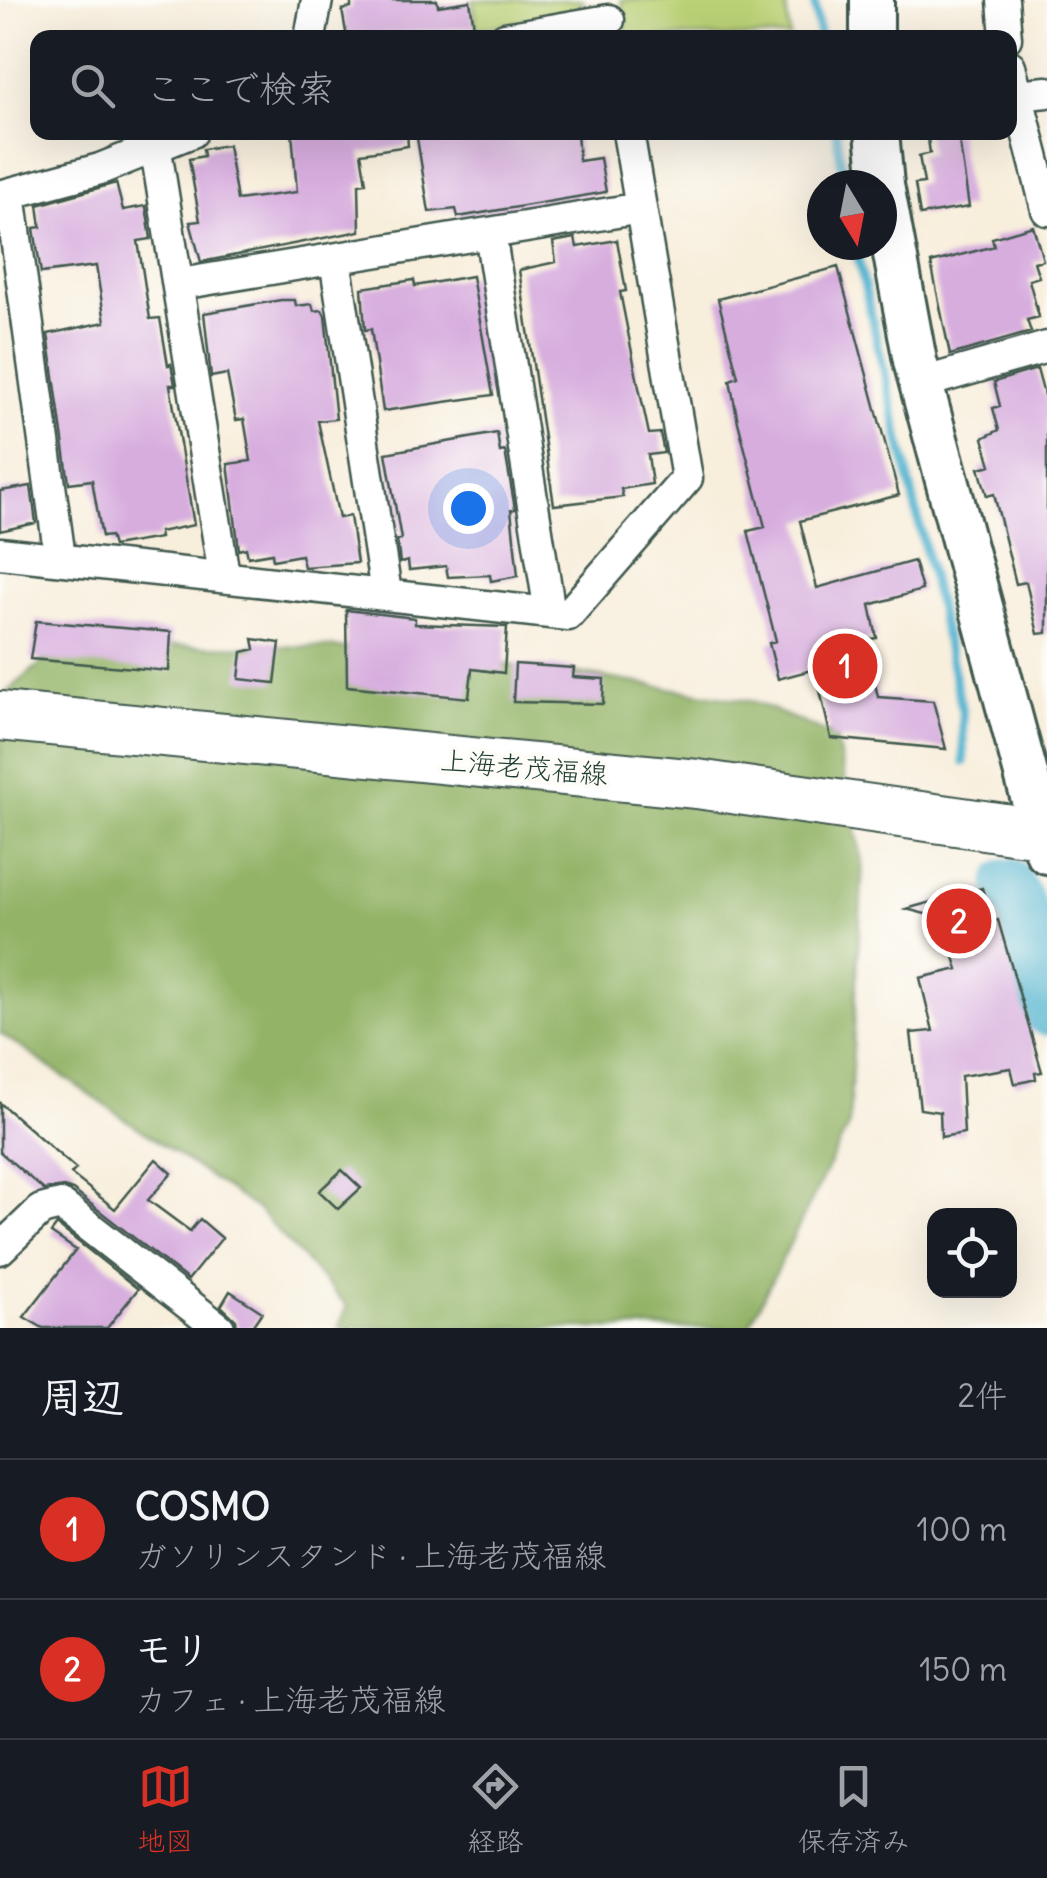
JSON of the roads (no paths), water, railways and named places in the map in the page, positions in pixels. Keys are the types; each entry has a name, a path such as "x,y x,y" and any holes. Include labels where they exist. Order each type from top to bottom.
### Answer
{"main road":[{"name":"上海老茂福線","path":"0,716 697,784 1044,839"}],"street":[{"path":"312,30 318,0"},
{"path":"872,0 872,30"},
{"path":"1004,0 1006,30"},
{"path":"548,30 609,19"},
{"path":"1017,81 1047,92"},
{"path":"1017,95 1047,210"},
{"path":"60,558 5,195 156,150 176,140"},
{"path":"0,552 568,615 687,478 629,140"},
{"path":"878,140 881,170"},
{"path":"156,150 224,575"},
{"path":"180,284 641,208"},
{"path":"490,233 550,612"},
{"path":"335,259 386,593"},
{"path":"897,259 922,383 1044,839"},
{"path":"922,383 1047,347"},
{"path":"0,1249 41,1210 62,1206 219,1328"}],"waterway":[{"path":"814,0 819,30"},
{"path":"837,140 842,170"},
{"path":"858,260 962,709 964,762"},
{"path":"1009,883 1022,909 1047,1011"}],"place":[{"name":"COSMO","path":"845,666"},
{"name":"モリ","path":"959,921"}]}
